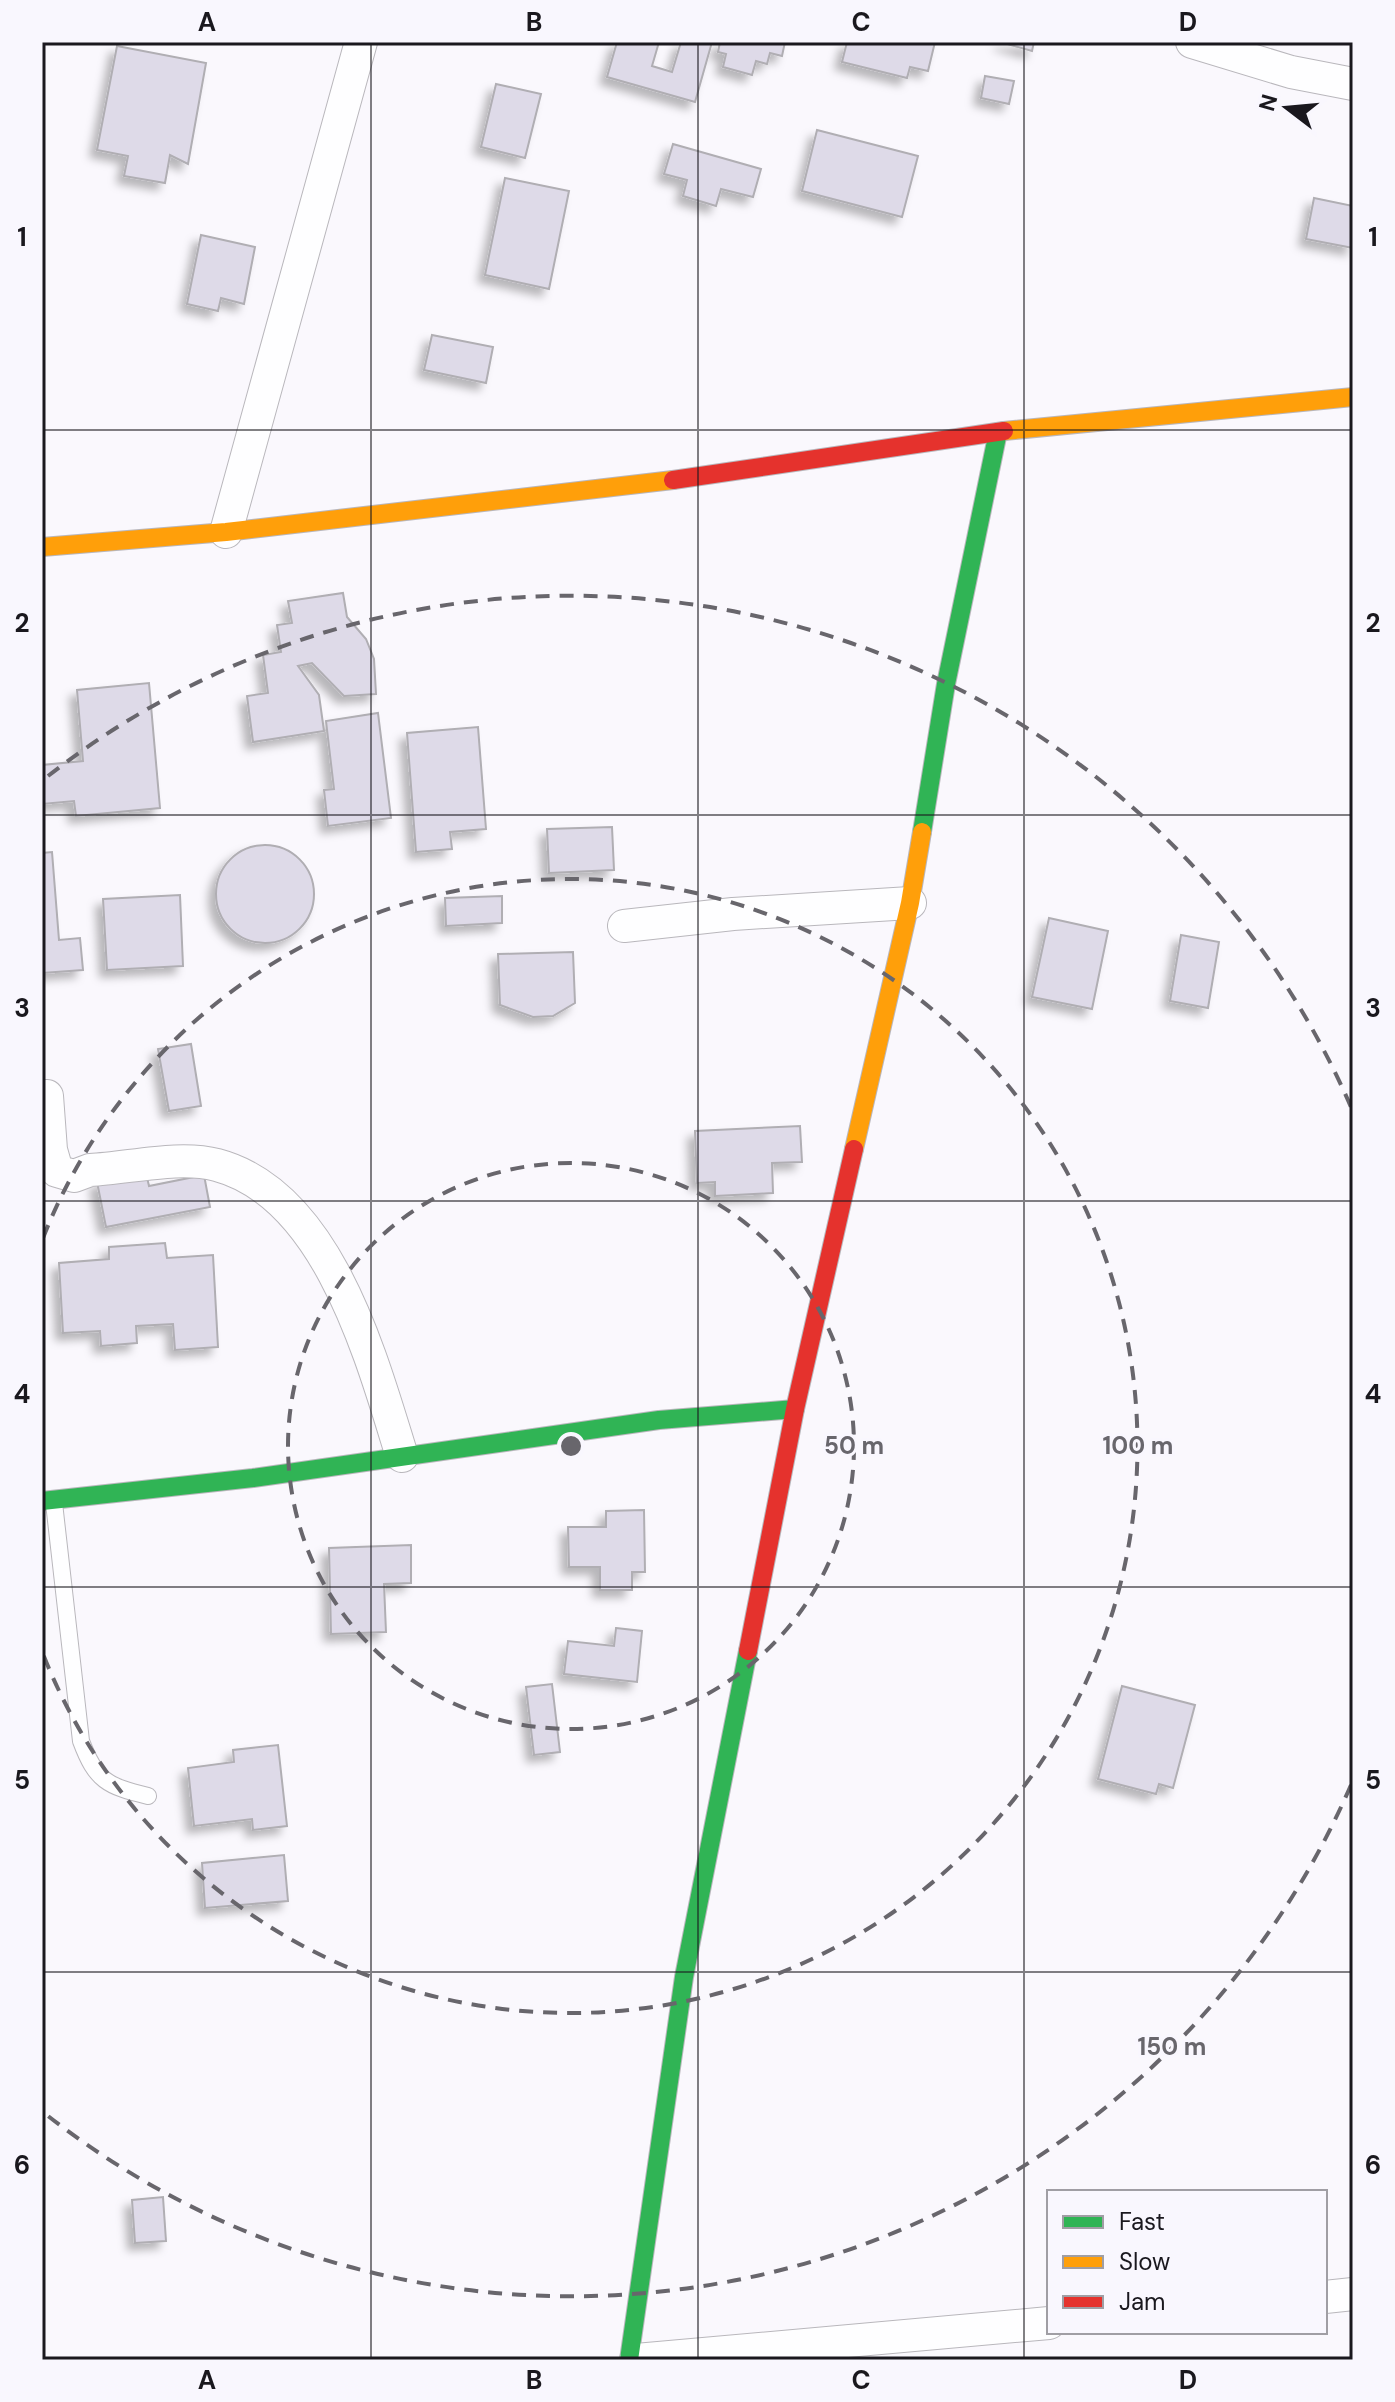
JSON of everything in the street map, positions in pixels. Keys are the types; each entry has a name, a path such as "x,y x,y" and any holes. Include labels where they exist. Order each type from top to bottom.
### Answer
{"street":[{"path":"226,532 361,42"},
{"path":"1192,42 1291,72 1353,84"},
{"path":"42,547 226,532 685,479 998,432 1353,397"},
{"path":"629,2360 684,1977 795,1409 910,903 946,684 998,432"},
{"path":"624,926 733,914 910,903"},
{"path":"47,1096 57,1171 74,1176 90,1170 194,1162 216,1165 243,1174 288,1207 333,1273 366,1340 402,1456"},
{"path":"48,1500 253,1478 659,1420 795,1409"},
{"path":"1327,2297 1353,2294"},
{"path":"636,2360 1047,2323"}],"lane":[{"path":"48,1500 81,1741 90,1764 102,1781 148,1796"}],"building":[{"path":"617,42 659,42 652,66 672,72 681,42 712,42 695,102 607,77"},
{"path":"720,42 785,42 782,56 770,53 767,64 756,61 752,75 723,67 726,54 718,52"},
{"path":"847,42 935,42 928,71 910,67 907,78 842,62"},
{"path":"1000,42 1034,42 1032,51"},
{"path":"117,46 206,63 188,164 170,155 165,183 124,176 128,156 97,150"},
{"path":"985,76 1014,81 1009,104 981,98"},
{"path":"496,84 541,94 525,158 481,147"},
{"path":"817,130 918,156 902,217 802,191"},
{"path":"673,144 761,169 753,197 721,189 716,206 683,196 687,180 664,174"},
{"path":"505,178 569,191 549,289 485,275"},
{"path":"1314,198 1353,206 1353,248 1306,239"},
{"path":"201,235 255,247 244,304 221,298 218,311 187,304"},
{"path":"432,335 493,347 486,383 424,370"},
{"path":"343,593 347,617 366,639 374,659 376,694 344,696 312,663 298,666 319,695 324,731 253,742 247,696 268,693 263,655 281,652 277,625 292,623 288,601"},
{"path":"149,683 160,808 76,816 74,801 42,804 42,765 83,761 77,690"},
{"path":"378,713 391,818 328,826 324,790 334,789 326,721"},
{"path":"478,727 486,829 450,832 452,849 416,852 407,733"},
{"path":"612,827 614,870 549,873 547,829"},
{"path":"265,845 284,849 299,860 310,875 314,894 310,913 299,928 284,939 265,943 246,939 231,928 220,913 216,894 220,875 231,860 246,849"},
{"path":"52,852 59,940 80,938 83,970 42,973 42,853"},
{"path":"180,895 183,966 107,970 103,899"},
{"path":"502,896 502,923 446,926 445,898"},
{"path":"1049,918 1108,931 1092,1009 1032,997"},
{"path":"1181,935 1219,942 1208,1008 1170,1001"},
{"path":"573,952 575,1003 553,1016 533,1017 500,1005 498,954"},
{"path":"191,1044 201,1106 169,1111 158,1049"},
{"path":"800,1126 802,1162 772,1163 773,1193 715,1196 715,1182 697,1183 695,1131"},
{"path":"146,1173 149,1186 204,1175 210,1207 106,1227 97,1182"},
{"path":"165,1243 167,1258 213,1255 218,1347 175,1350 173,1324 136,1326 137,1343 101,1346 100,1331 63,1333 59,1263 109,1259 109,1247"},
{"path":"644,1510 645,1572 632,1572 632,1590 600,1590 600,1567 569,1567 568,1527 606,1527 606,1511"},
{"path":"411,1545 411,1583 384,1584 386,1632 331,1634 329,1548"},
{"path":"616,1628 642,1631 637,1682 564,1674 568,1641 614,1646"},
{"path":"552,1684 560,1752 534,1755 526,1687"},
{"path":"1122,1686 1195,1705 1173,1788 1159,1784 1156,1794 1098,1779"},
{"path":"278,1745 287,1826 253,1830 252,1819 194,1826 188,1768 234,1762 233,1750"},
{"path":"284,1855 288,1901 205,1908 202,1863"},
{"path":"163,2197 166,2241 135,2243 132,2200"}],"traffic: fast":[{"path":"922,832 946,684 998,432"},
{"path":"42,1501 253,1478 659,1420 795,1409"},
{"path":"629,2360 684,1977 748,1651"}],"traffic: slow":[{"path":"1004,431 1353,397"},
{"path":"42,547 226,532 673,480"},
{"path":"854,1149 910,903 922,832"}],"traffic: jam":[{"path":"673,480 1004,431"},
{"path":"748,1651 795,1409 854,1149"}]}
